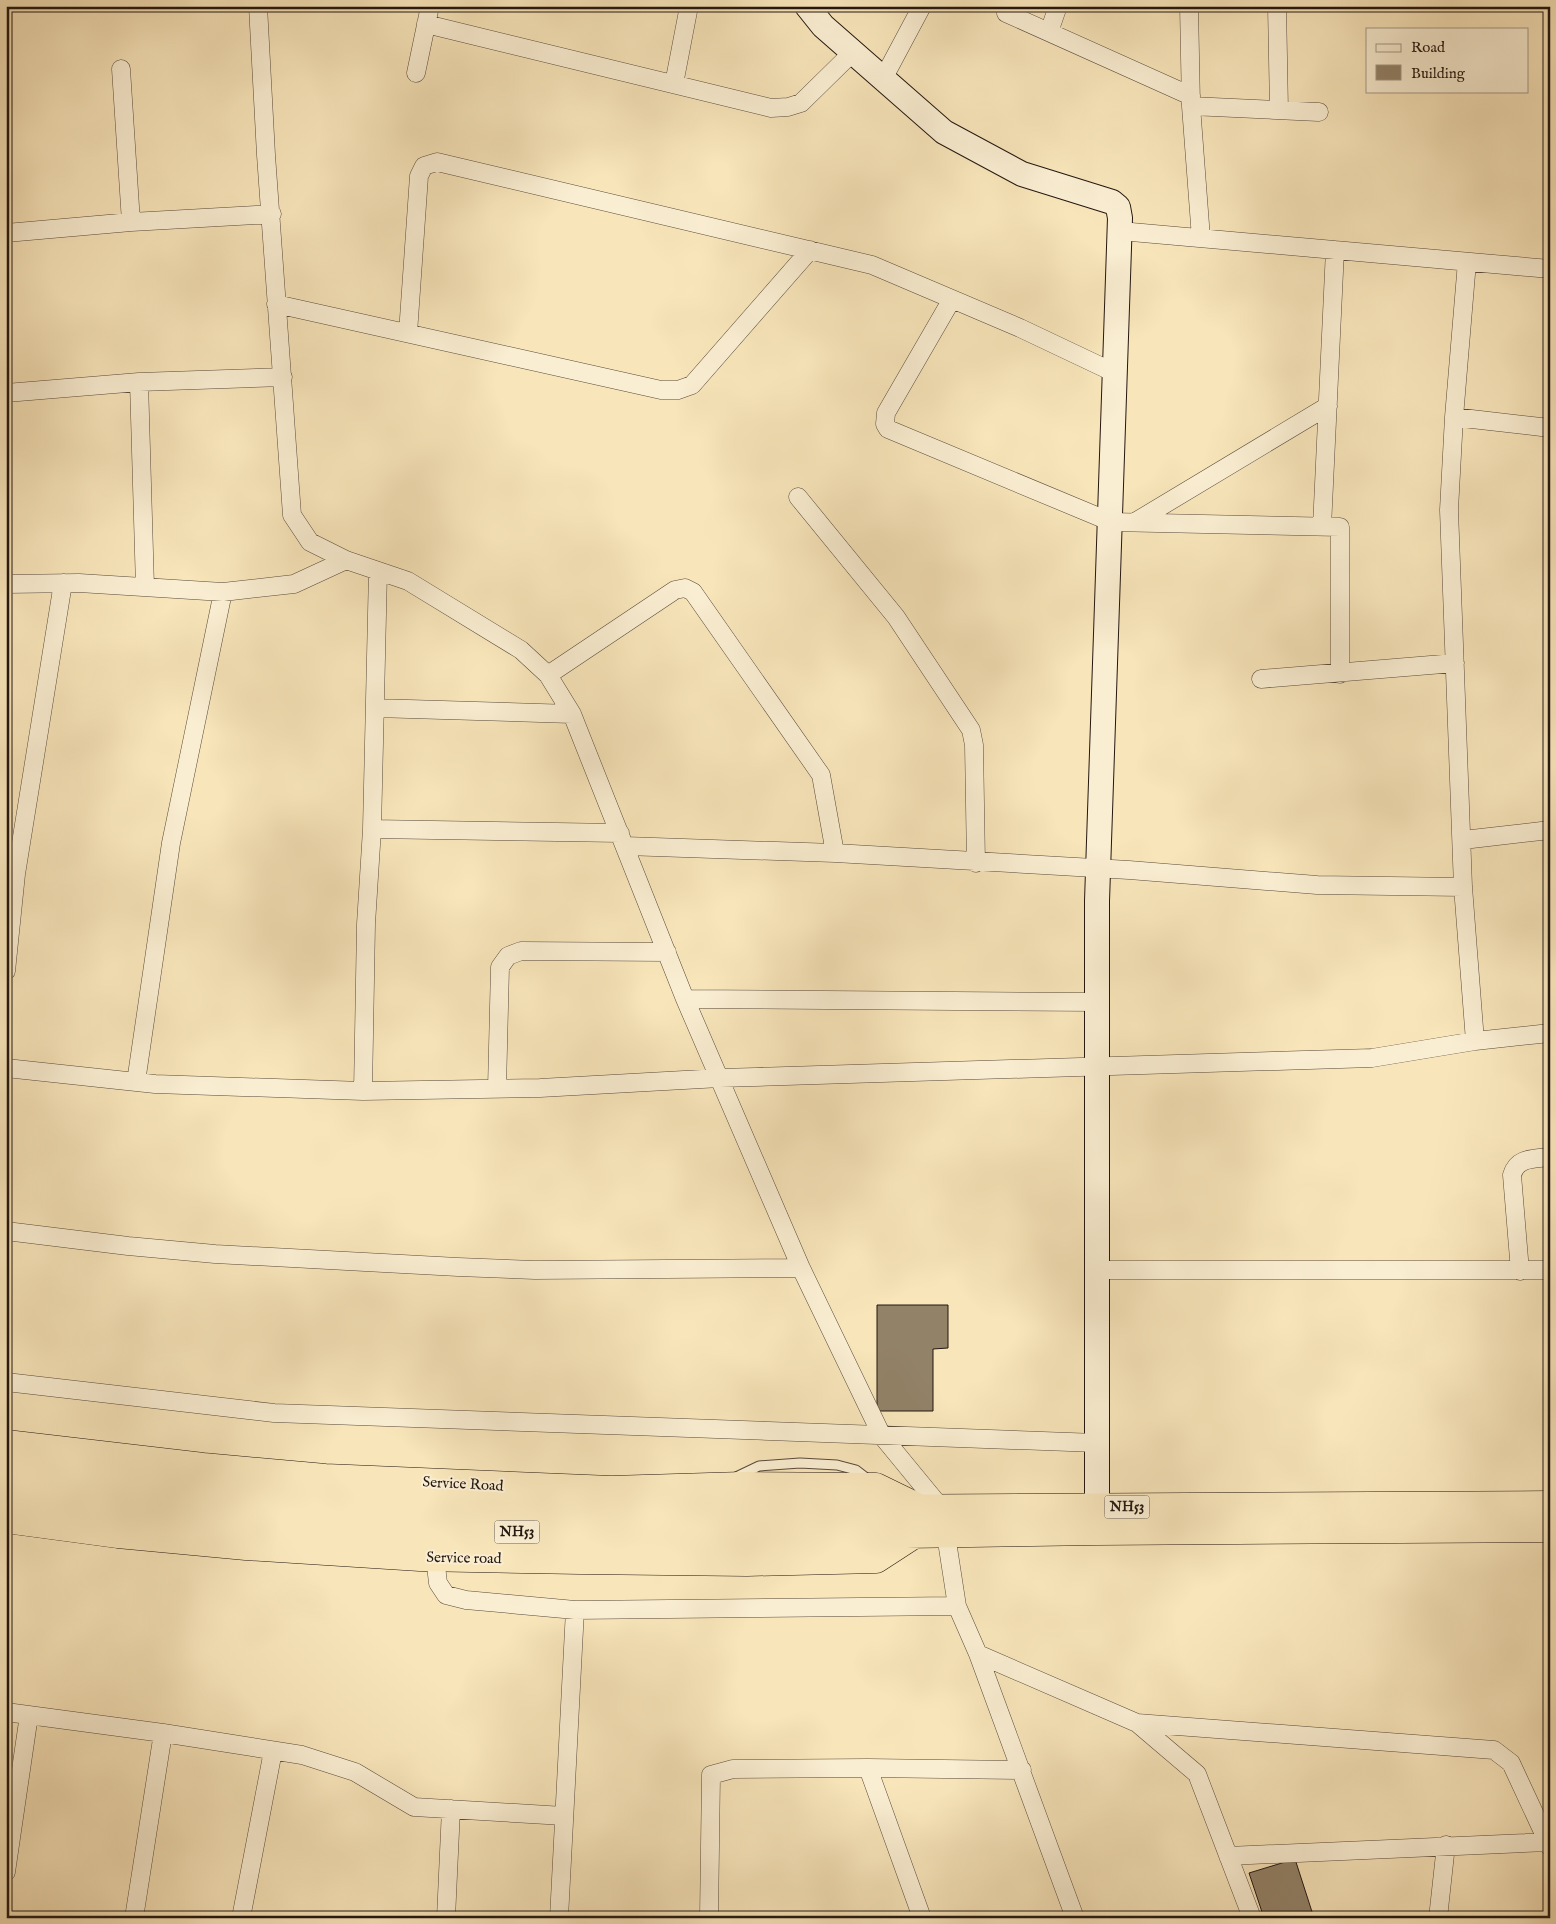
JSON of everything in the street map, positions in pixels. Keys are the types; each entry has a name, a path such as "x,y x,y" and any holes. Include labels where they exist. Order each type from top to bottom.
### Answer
{"highway":[{"name":"Service Road","path":"6,1444 203,1467 326,1478 611,1490 716,1487 876,1487 930,1521"},
{"name":"NH53","path":"6,1469 176,1490 395,1507 930,1521 1550,1528"},
{"name":"NH53","path":"6,1492 314,1526 704,1537 1097,1507 1550,1505"},
{"name":"Service road","path":"6,1519 118,1534 246,1546 435,1557 737,1562 876,1558 930,1521"}],"main road":[{"path":"807,6 823,26 944,132 1022,174 1112,202 1118,207 1120,231 1098,869 1097,1507"}],"street":[{"path":"258,6 266,155 272,214 276,304 292,515 310,542 346,560 408,581 522,650 548,675 572,714 685,999 800,1268 882,1436 930,1521 957,1606 978,1654 1022,1770 1075,1918"},
{"path":"416,73 430,6"},
{"path":"674,84 689,6"},
{"path":"883,79 922,6"},
{"path":"1049,32 1058,6"},
{"path":"1189,6 1191,101 1201,238"},
{"path":"1277,6 1280,110"},
{"path":"1006,13 1191,101 1319,112"},
{"path":"426,24 771,108 788,107 801,103 852,52"},
{"path":"121,69 131,222"},
{"path":"408,333 418,176 424,166 437,162 872,265 1020,328 1115,373"},
{"path":"6,233 131,222 272,214"},
{"path":"1120,231 1550,269"},
{"path":"276,304 661,390 678,390 692,385 810,250"},
{"path":"1322,527 1335,250"},
{"path":"1467,262 1454,417 1449,510 1463,887 1474,1041"},
{"path":"952,299 886,413 885,424 888,429 1111,522 1340,527 1340,674"},
{"path":"6,393 139,382 283,377"},
{"path":"139,382 145,586"},
{"path":"1135,523 1328,406"},
{"path":"1454,417 1550,428"},
{"path":"798,498 896,617 971,730 974,745 976,863"},
{"path":"6,584 63,583 145,586 222,592 294,584 346,560"},
{"path":"363,1091 366,924 372,829 378,571"},
{"path":"6,971 16,874 63,583"},
{"path":"548,675 675,590 685,588 693,592 821,775 835,853"},
{"path":"136,1082 171,842 222,592"},
{"path":"1262,680 1455,663"},
{"path":"375,708 572,714"},
{"path":"372,829 623,839 1317,885 1463,887"},
{"path":"1462,840 1550,830"},
{"path":"497,1088 500,967 508,956 521,951 667,952"},
{"path":"685,999 1098,1002"},
{"path":"6,1068 136,1082 363,1091 497,1088 720,1078 1097,1068 1372,1058 1474,1041 1550,1033"},
{"path":"1520,1271 1512,1175 1515,1166 1521,1161 1550,1157"},
{"path":"6,1231 128,1246 205,1253 467,1267 535,1270 800,1268"},
{"path":"1097,1270 1550,1270"},
{"path":"6,1382 274,1413 453,1418 1097,1443"},
{"path":"435,1557 438,1584 446,1595 466,1600 574,1610 957,1606"},
{"path":"559,1918 574,1610"},
{"path":"978,1654 1137,1723 1197,1774 1252,1918"},
{"path":"6,1712 163,1733 302,1755 355,1772 414,1807 564,1816"},
{"path":"6,1872 29,1715"},
{"path":"1137,1723 1494,1750 1511,1763 1549,1844 1446,1845 1228,1856"},
{"path":"134,1918 163,1733"},
{"path":"241,1918 273,1751"},
{"path":"868,1768 922,1918"},
{"path":"709,1918 711,1774 733,1769 1022,1770"},
{"path":"446,1918 451,1809"},
{"path":"1438,1918 1446,1845"}],"building":[{"path":"877,1305 948,1305 948,1348 933,1349 933,1411 877,1411"},
{"path":"1295,1859 1314,1918 1264,1918 1249,1873"}]}
